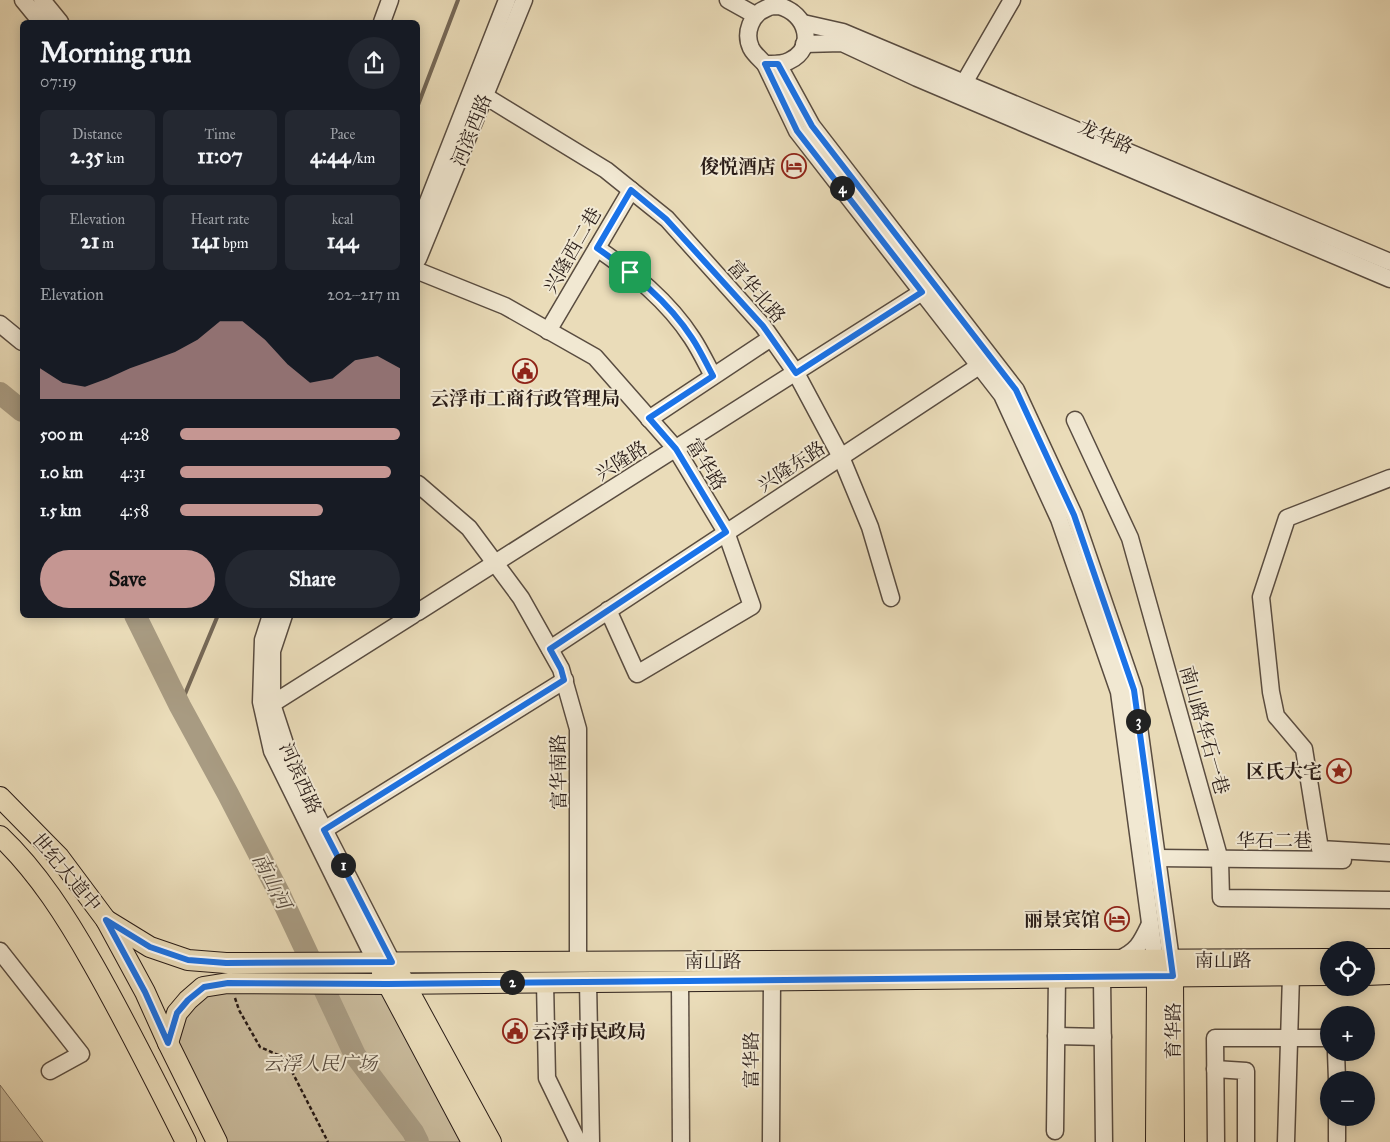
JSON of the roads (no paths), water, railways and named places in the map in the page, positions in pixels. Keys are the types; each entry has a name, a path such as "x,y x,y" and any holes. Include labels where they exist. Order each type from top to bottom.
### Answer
{"main road":[{"name":"世纪大道中","path":"0,797 59,856 106,920 145,992 217,1142"},
{"name":"世纪大道中","path":"0,836 20,854 68,921 117,1006 186,1142"},
{"name":"南山路","path":"106,920 150,947 188,960 226,963 578,962 1112,971"},
{"path":"1375,959 1390,959"},
{"name":"南山路","path":"168,1043 177,1013 188,1000 204,987 228,983 396,984 1057,977 1112,971 1204,968 1320,960"},
{"name":"河滨西路","path":"384,962 491,1142"},
{"name":"育华路","path":"1164,968 1165,1014 1174,1142"},
{"name":"南山路","path":"1204,968 1291,975 1320,975"},
{"path":"1112,971 1139,986 1165,1014 1181,990 1204,968"},
{"path":"1375,975 1390,974"},
{"name":"河滨西路","path":"396,984 472,1142"},
{"name":"育华路","path":"1156,1142 1165,1014"}],"street":[{"path":"23,0 40,20"},
{"path":"42,0 58,20"},
{"path":"383,20 390,0"},
{"name":"河滨西路","path":"420,222 508,0"},
{"name":"河滨西路","path":"420,254 524,0"},
{"path":"728,0 755,15 750,24 748,40 752,50 772,64 788,62 796,56 804,44 806,33 803,23"},
{"path":"964,83 1012,0"},
{"name":"龙华路","path":"755,15 767,8 779,6 789,8 798,15 803,23 843,32 1390,262"},
{"name":"龙华路","path":"804,44 842,43 917,78 1390,279"},
{"name":"育华路","path":"772,64 797,131 1002,395 1059,519 1119,692 1150,924 1164,968"},
{"name":"育华路","path":"772,64 812,126 1016,390 1074,515 1134,690 1166,925 1164,968"},
{"name":"富华北路","path":"485,96 606,170 631,190 666,219 763,326 796,373 840,457 870,527 891,598"},
{"name":"兴隆西二巷","path":"548,331 631,190"},
{"path":"597,248 630,272 663,302 692,338 713,376"},
{"name":"富华路","path":"420,272 505,306 594,357 676,449 726,532 752,606 637,674 608,610"},
{"name":"兴隆路","path":"420,611 922,292"},
{"path":"0,324 20,340"},
{"path":"649,418 771,338"},
{"name":"兴隆东路","path":"550,649 979,366"},
{"name":"南山路华石一巷","path":"1075,420 1130,538 1220,860 1221,898 1390,900"},
{"name":"华石二巷","path":"1390,478 1287,518 1261,597 1271,692 1276,716 1304,750 1320,849 1390,853"},
{"name":"富华南路","path":"420,486 469,528 520,598 561,669 578,729 578,962"},
{"name":"河滨西路","path":"270,618 263,640 261,702 272,751 384,962"},
{"name":"河滨西路","path":"283,618 272,651 272,704 294,771 324,830 384,962"},
{"path":"272,704 409,618"},
{"path":"324,830 564,680"},
{"name":"华石二巷","path":"1157,858 1390,860"},
{"path":"1104,1142 1103,1037 1112,971 1137,949 1150,924"},
{"path":"1166,925 1176,942 1204,968"},
{"path":"0,951 81,1054 50,1071"},
{"path":"1286,1142 1291,975"},
{"path":"1056,1130 1057,977"},
{"name":"富华路","path":"771,1142 772,979"},
{"path":"680,980 681,1142"},
{"path":"588,981 590,1142"},
{"path":"545,982 547,1078 578,1142"},
{"path":"1056,1036 1103,1037"},
{"path":"1216,1142 1215,1038 1320,1038"},
{"path":"1215,1069 1246,1071 1246,1142"},
{"path":"1337,1126 1337,1140"}],"waterway":[{"path":"420,100 458,0"},
{"name":"南山河","path":"0,393 20,409"},
{"name":"南山河","path":"136,618 180,706 279,893 355,1055 413,1132 418,1142"},
{"path":"180,706 217,618"}],"place":[{"name":"俊悦酒店","path":"794,166"},
{"name":"云浮市工商行政管理局","path":"525,371"},
{"name":"区氏大宅","path":"1339,771"},
{"name":"丽景宾馆","path":"1117,919"},
{"name":"云浮市民政局","path":"515,1031"}],"park label":[{"name":"云浮人民广场","path":"320,1063"}]}
